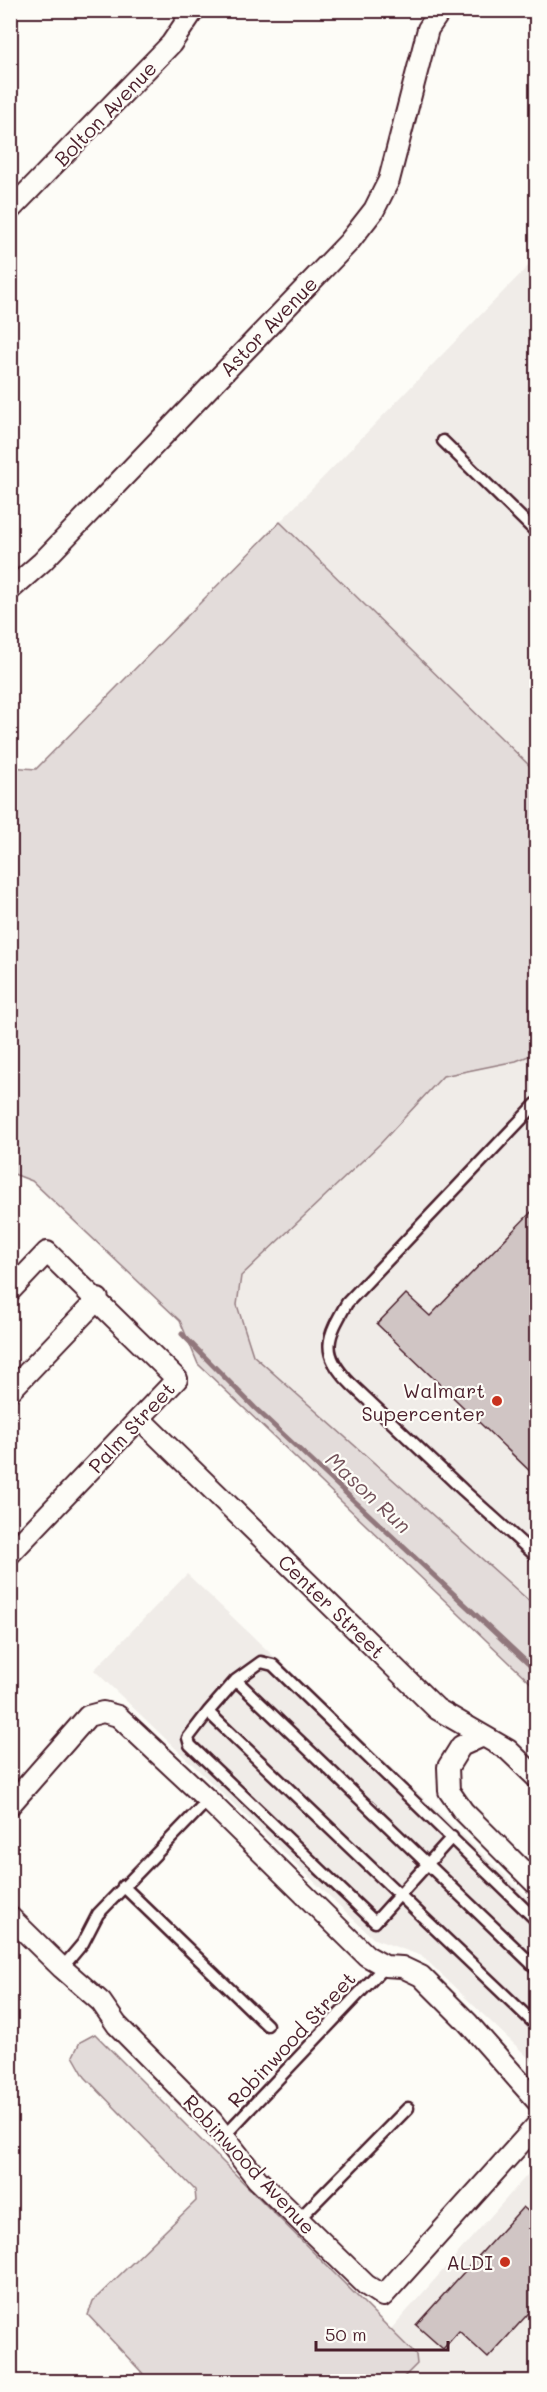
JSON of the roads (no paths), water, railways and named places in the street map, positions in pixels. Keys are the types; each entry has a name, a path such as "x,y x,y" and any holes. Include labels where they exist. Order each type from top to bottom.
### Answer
{"street":[{"name":"Bolton Avenue","path":"10,210 171,44 194,10"},
{"name":"Astor Avenue","path":"10,590 49,554 349,242 374,210 389,180 428,29 441,10"},
{"name":"Palm Street","path":"10,1291 47,1252 98,1299 177,1379 13,1546"},
{"path":"10,1391 98,1299"},
{"name":"Center Street","path":"140,1419 438,1709 508,1750 537,1777"},
{"path":"10,1805 88,1716 103,1712 118,1716 208,1800 367,1956 385,1966 402,1967 421,1976 468,2023 537,2100"},
{"path":"483,1736 461,1746 448,1767 449,1791 463,1811 537,1884"},
{"name":"Robinwood Avenue","path":"10,1917 101,2002 117,2025 212,2121 258,2179 366,2285 382,2296 537,2126"}],"lane":[{"path":"443,441 537,532"},
{"path":"537,1104 347,1303 333,1327 328,1351 338,1371 351,1384 462,1490 537,1556"},
{"path":"452,1837 375,1922 190,1745 188,1738 236,1680 261,1662 273,1665 452,1837 537,1920"},
{"path":"236,1680 537,1968"},
{"path":"208,1712 537,2025"},
{"path":"62,1968 83,1943 98,1914 208,1800"},
{"name":"Robinwood Street","path":"123,1886 267,2025"},
{"name":"Robinwood Street","path":"223,2137 385,1966"},
{"path":"299,2219 408,2108"}],"waterway":[{"name":"Mason Run","path":"182,1334 255,1408 536,1671"}],"place":[{"name":"Walmart Supercenter","path":"497,1401"},
{"name":"ALDI","path":"505,2262"}]}
